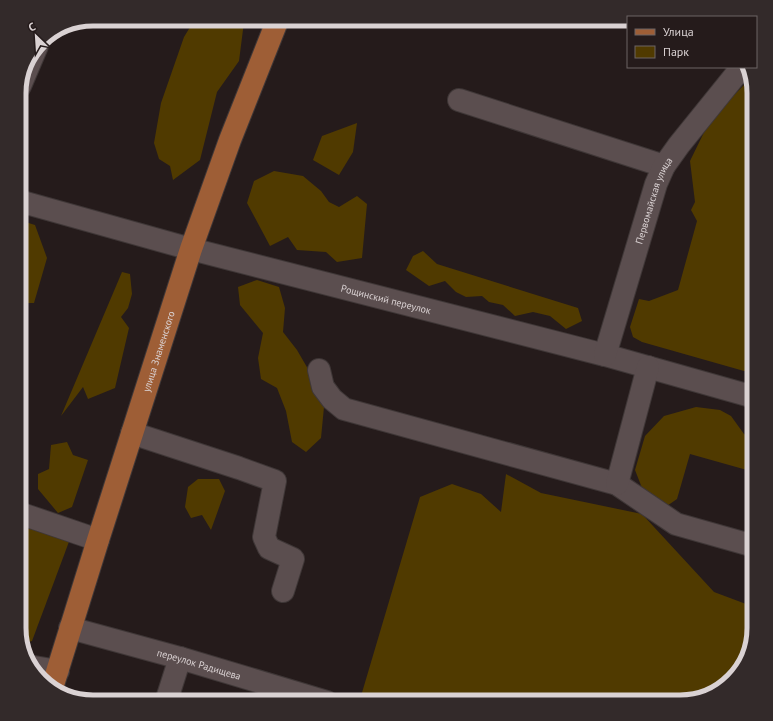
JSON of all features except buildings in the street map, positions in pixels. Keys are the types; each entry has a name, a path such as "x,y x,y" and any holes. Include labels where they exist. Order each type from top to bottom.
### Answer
{"main road":[{"name":"улица Знаменского","path":"55,679 191,249 230,140 275,26"}],"street":[{"name":"Первомайская улица","path":"605,355 656,184 664,166 679,145 741,68"},
{"path":"459,100 664,166"},
{"name":"Рощинский переулок","path":"26,203 191,249 605,355 747,395"},
{"path":"617,484 648,368"},
{"path":"319,370 323,387 332,399 344,408 617,484 676,524 747,544"},
{"path":"132,433 275,481 264,537 269,548 293,559 283,591"},
{"path":"26,515 98,540"},
{"name":"переулок Радищева","path":"70,628 180,658 304,695"},
{"path":"168,695 180,658"},
{"path":"44,673 55,679"}],"green space":[{"path":"191,26 243,26 239,61 217,92 200,160 173,180 170,166 159,159 154,143 161,103 184,37"},
{"path":"746,83 747,371 642,342 633,337 630,327 639,299 649,301 678,290 697,221 691,210 695,202 690,161 711,118"},
{"path":"357,123 353,152 339,175 313,160 322,136"},
{"path":"274,171 303,176 321,191 329,202 339,207 357,196 367,204 362,258 337,262 326,252 297,250 288,237 270,246 247,203 254,181"},
{"path":"26,222 35,225 47,258 34,303 26,303"},
{"path":"423,251 437,264 578,308 582,321 566,329 550,316 533,312 515,316 503,305 489,302 482,296 466,297 456,292 445,281 429,286 406,270 413,256"},
{"path":"122,272 130,274 132,294 128,308 121,317 129,328 115,388 88,399 83,387 61,416"},
{"path":"257,280 279,287 285,308 283,332 297,350 315,381 324,407 321,438 306,452 292,442 286,411 277,388 261,379 258,358 263,333 240,305 238,287"},
{"path":"696,407 720,410 731,416 744,434 747,435 747,470 690,454 677,499 664,508 644,493 635,470 645,436 664,416"},
{"path":"67,442 73,455 88,460 72,507 58,513 38,489 38,474 49,469 51,445"},
{"path":"506,474 541,493 642,514 714,592 747,604 746,641 742,654 736,665 717,684 706,690 693,694 361,695 420,497 452,484 481,494 501,512"},
{"path":"198,479 219,479 225,491 211,530 202,515 191,518 185,507 188,487"},
{"path":"26,521 70,539 32,641 27,642 26,632"}]}
